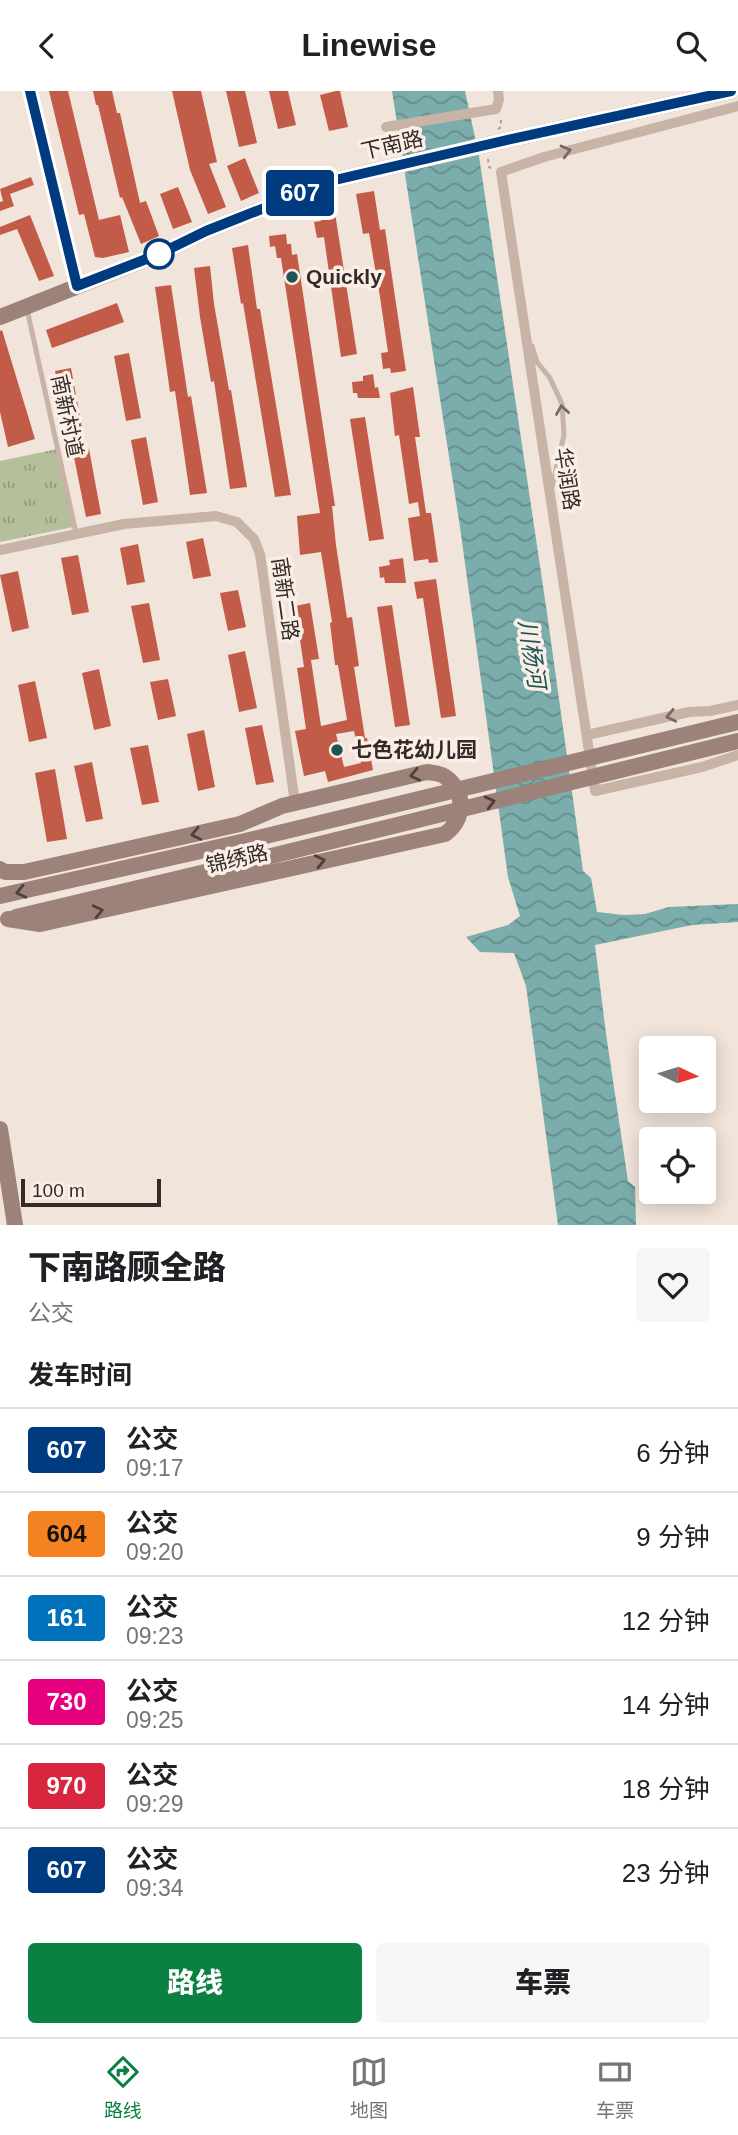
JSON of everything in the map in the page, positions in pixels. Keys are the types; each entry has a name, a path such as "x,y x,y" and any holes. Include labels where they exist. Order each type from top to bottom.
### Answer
{"main road":[{"name":"下南路","path":"0,317 159,254 206,231 298,194 355,175 731,91"},
{"name":"锦绣路","path":"0,896 241,842 738,722"},
{"name":"锦绣路","path":"4,919 738,741"},
{"name":"锦绣路","path":"0,869 24,871 240,824 282,806 427,772 442,774 453,783 461,806 460,819 445,834 40,924 4,919"},
{"path":"0,1129 15,1225"}],"street":[{"path":"30,91 77,286"},
{"path":"386,127 496,109 499,96"},
{"name":"华润路","path":"738,106 544,157 501,172 595,791 702,767 738,755"},
{"name":"南新二路","path":"0,550 124,524 216,516 237,522 254,539 260,554 295,803"},
{"path":"587,735 689,712 738,705"}],"lane":[{"name":"南新村道","path":"27,306 76,533"},
{"path":"524,325 537,362 550,378 562,404 564,435 551,501"}],"green space":[{"path":"57,449 73,527 0,542 0,461"}],"water":[{"name":"川杨河","path":"392,91 465,91 479,156 583,871 591,878 597,912 645,914 669,907 738,904 738,922 692,925 595,945 628,1181 635,1187 636,1225 558,1225 526,986 514,953 480,952 466,937 508,925 520,916 508,877 460,527"}],"building":[{"path":"49,91 68,91 99,220 120,215 129,252 103,258 95,257 84,214 79,215"},
{"path":"93,91 112,91 117,113 120,113 140,203 146,201 159,236 141,244 122,197 120,198"},
{"path":"172,91 201,91 217,162 209,164 226,207 208,214 190,170"},
{"path":"226,91 245,91 257,143 239,147"},
{"path":"269,91 288,91 296,125 278,129"},
{"path":"340,91 348,127 329,131 320,95"},
{"path":"245,158 259,193 241,201 227,166"},
{"path":"31,177 34,185 10,194 14,206 0,211 0,202 3,201 0,189"},
{"path":"178,187 192,222 173,229 160,194"},
{"path":"374,191 380,230 385,229 406,371 391,373 390,368 383,369 381,353 388,352 380,297 369,233 363,234 356,194"},
{"path":"335,213 357,354 341,357 324,237 317,238 314,222 321,221 320,216"},
{"path":"30,215 54,276 39,281 17,229 0,235 0,227"},
{"path":"286,234 292,255 297,254 335,506 332,506 336,545 347,618 352,617 359,666 354,667 373,770 328,782 325,771 304,776 295,731 306,729 297,668 304,667 295,606 310,603 319,659 311,660 321,726 347,720 338,665 335,665 332,622 321,552 300,555 297,516 320,513 281,258 277,258 275,246 270,247 269,236","holes":["354,731 361,763 344,767 336,734"]},
{"path":"248,245 291,495 275,497 243,303 241,304 232,248"},
{"path":"210,266 214,304 247,487 230,489 214,381 211,382 200,317 194,268"},
{"path":"171,285 188,397 191,396 207,493 190,495 175,391 170,392 155,287"},
{"path":"117,303 124,322 52,348 46,330"},
{"path":"2,330 35,439 8,447 0,412"},
{"path":"129,353 141,418 126,421 114,356"},
{"path":"71,368 83,433 67,436 55,371"},
{"path":"373,374 380,398 358,398 357,393 353,393 352,382 363,381 363,376"},
{"path":"413,387 420,437 415,437 426,513 431,513 438,562 429,563 428,559 414,561 408,518 420,516 418,502 409,504 399,435 395,436 390,393"},
{"path":"365,417 384,539 369,541 350,419"},
{"path":"146,437 158,502 143,505 131,440"},
{"path":"89,449 101,514 86,517 73,452"},
{"path":"203,538 211,576 193,579 186,542"},
{"path":"138,544 145,582 127,585 120,548"},
{"path":"78,555 89,612 72,615 61,558"},
{"path":"403,558 406,583 385,583 384,577 380,578 379,567 390,565 389,560"},
{"path":"18,571 29,628 12,632 0,575"},
{"path":"436,579 456,716 441,718 423,598 417,599 414,582"},
{"path":"238,590 246,627 228,631 220,593"},
{"path":"149,603 160,660 143,663 131,606"},
{"path":"392,605 410,725 395,727 377,607"},
{"path":"245,651 257,708 239,712 228,655"},
{"path":"99,669 111,726 94,730 82,673"},
{"path":"168,679 176,716 158,720 150,682"},
{"path":"35,681 47,738 29,742 18,685"},
{"path":"262,725 274,782 256,785 245,728"},
{"path":"204,730 215,787 198,791 187,734"},
{"path":"148,745 159,802 142,805 130,748"},
{"path":"92,762 103,819 86,822 74,766"},
{"path":"55,769 67,839 47,842 35,773"}],"bus line":[{"name":"607","path":"30,91 77,286 335,180 731,91"}],"place":[{"name":"Quickly","path":"292,277"},
{"name":"七色花幼儿园","path":"337,750"}]}
